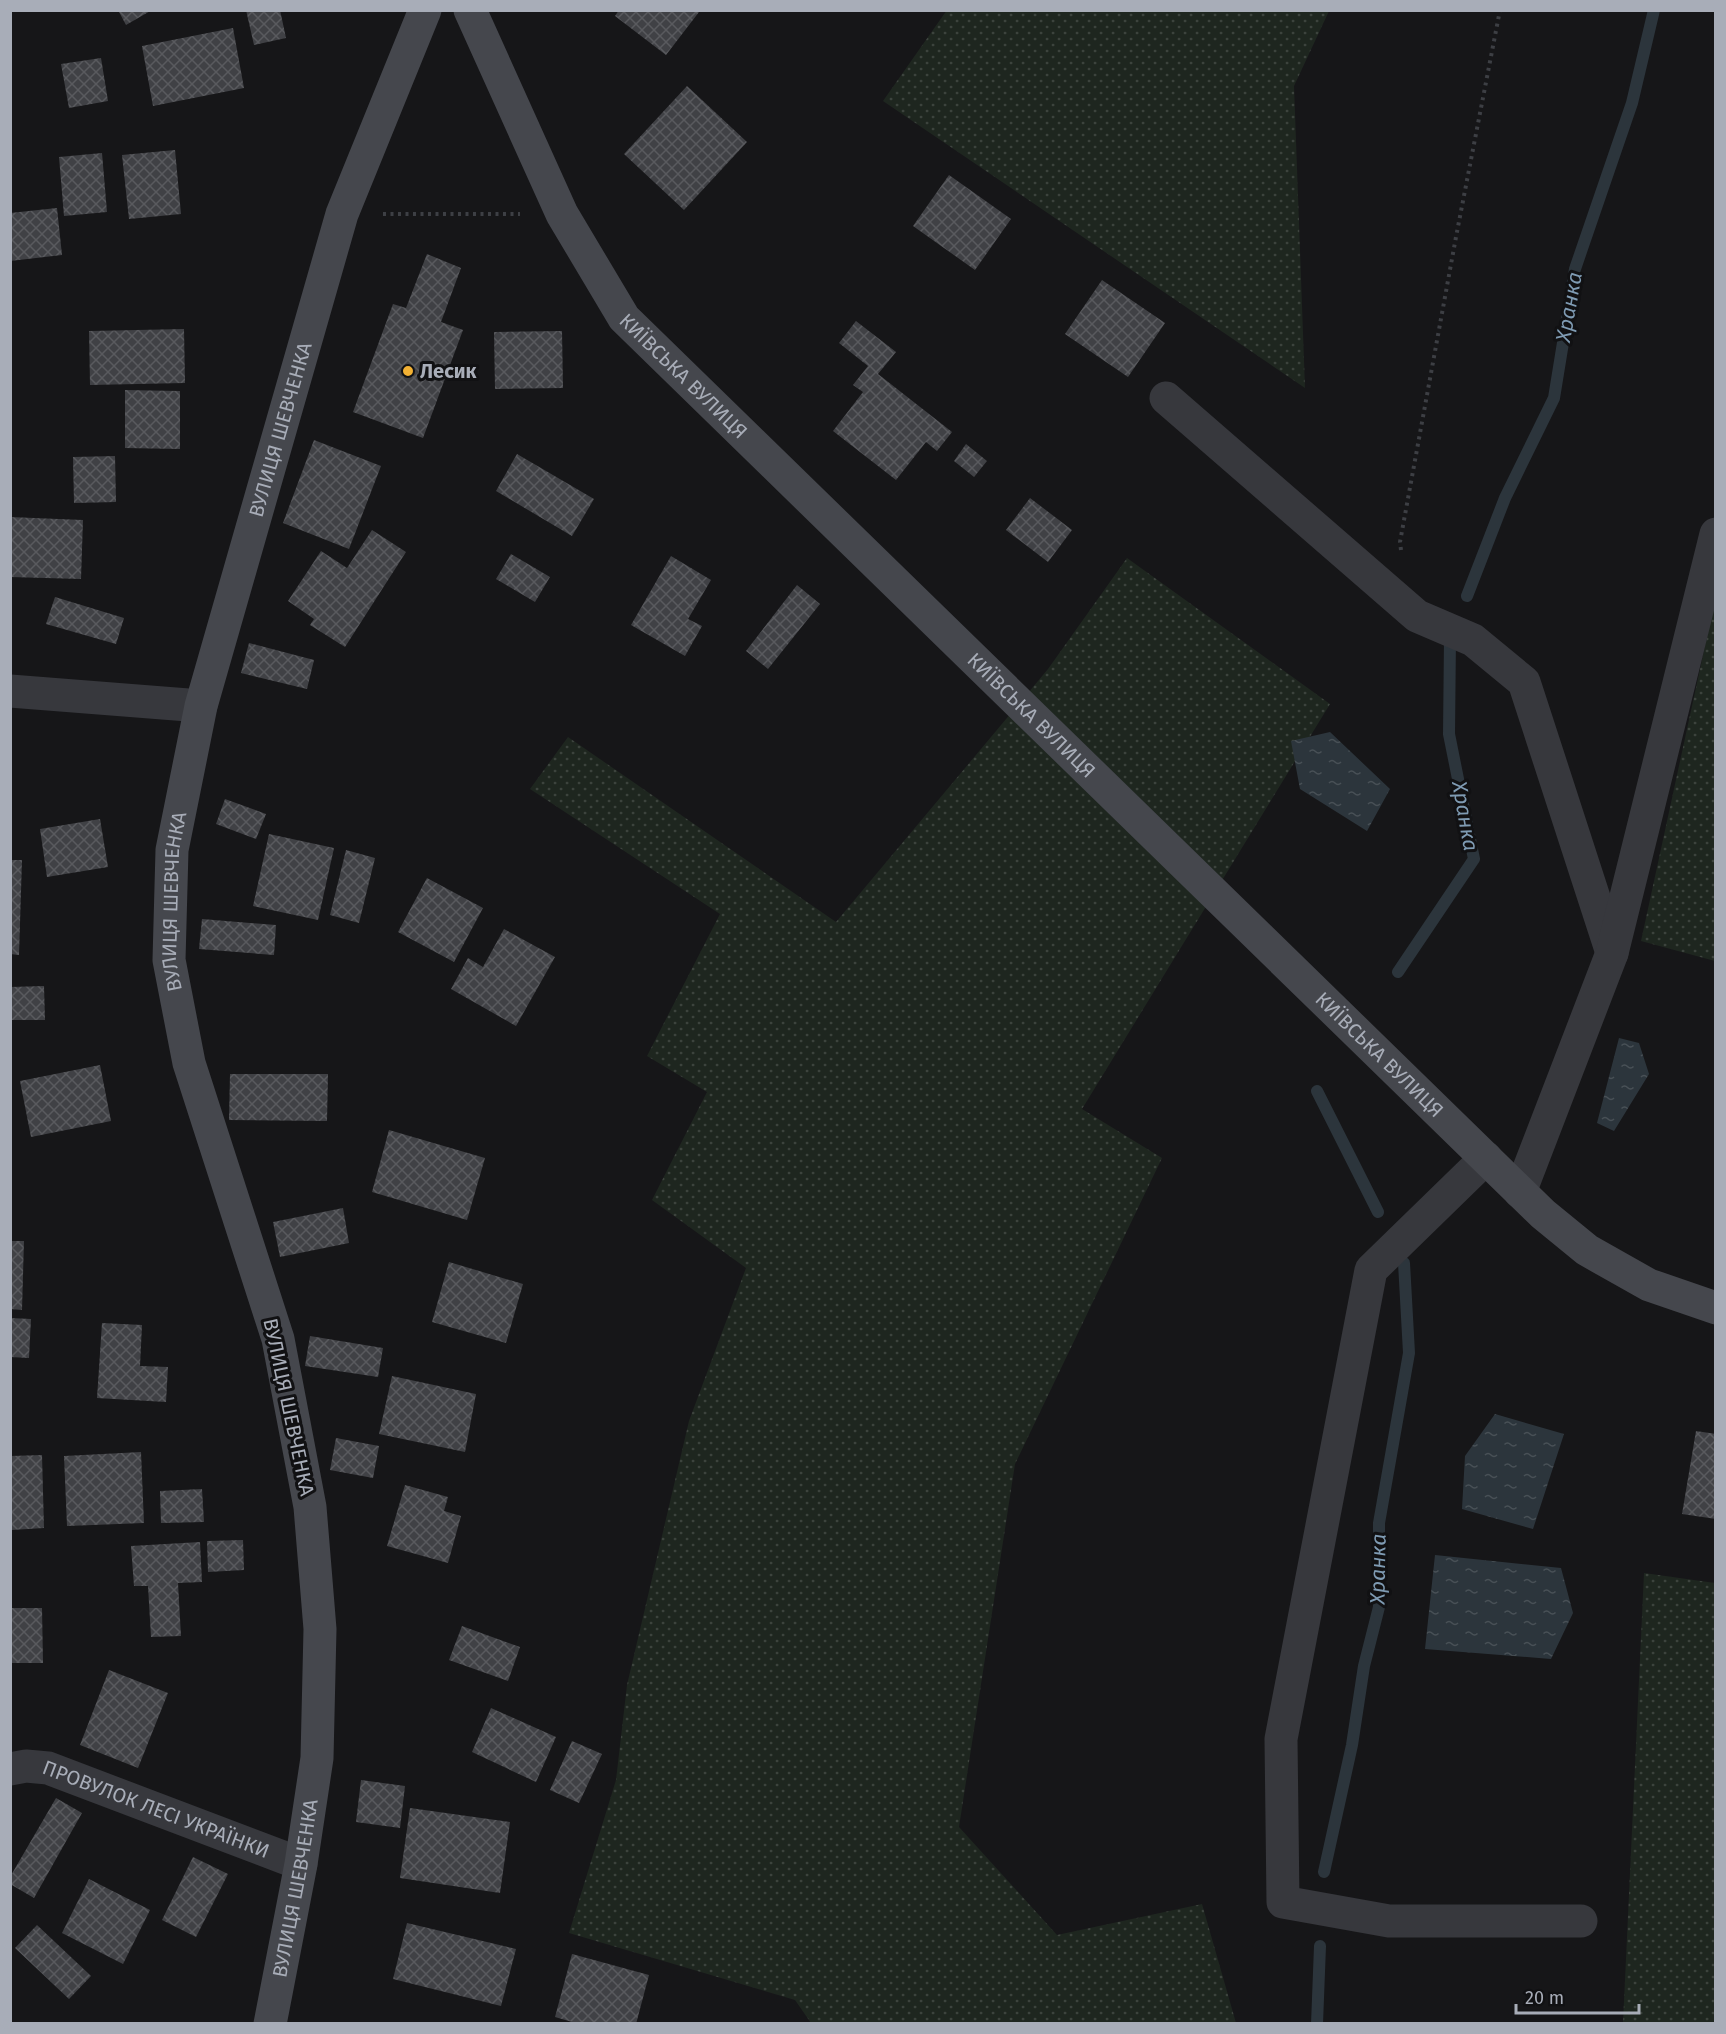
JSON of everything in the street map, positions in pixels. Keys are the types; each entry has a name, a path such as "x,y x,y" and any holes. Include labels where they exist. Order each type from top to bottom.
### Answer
{"main road":[{"name":"ВУЛИЦЯ ШЕВЧЕНКА","path":"270,2024 301,1864 317,1758 320,1629 310,1507 278,1339 189,1063 170,960 172,850 201,706 342,214 425,10"},
{"name":"КИЇВСЬКА ВУЛИЦЯ","path":"470,10 562,214 624,318 1543,1214 1587,1250 1649,1285 1716,1308"}],"street":[{"path":"1166,398 1417,616 1473,640 1524,682 1612,953"},
{"path":"1520,1192 1612,953 1716,534"},
{"path":"10,691 201,706"},
{"path":"1486,1158 1371,1270 1281,1739 1283,1902 1389,1921 1581,1921"},
{"name":"ПРОВУЛОК ЛЕСІ УКРАЇНКИ","path":"10,1769 26,1766 48,1768 301,1864"}],"path":[{"path":"1403,603 1400,542 1500,10"},
{"path":"342,214 562,214"}],"shaded area":[{"path":"947,10 1329,11 1294,86 1305,388 883,101"},
{"path":"1127,558 1330,704 1082,1109 1162,1158 1015,1464 959,1827 1057,1935 1202,1904 1236,2023 811,2023 795,2000 569,1933 616,1780 627,1685 689,1421 746,1268 652,1200 707,1092 647,1056 720,914 530,789 568,737 836,922 1048,669"},
{"path":"1715,600 1715,961 1641,941"},
{"path":"1644,1573 1715,1583 1715,2023 1623,2023"}],"water":[{"path":"1330,732 1390,789 1367,831 1300,789 1291,741"},
{"path":"1619,1038 1639,1043 1649,1074 1614,1131 1597,1123"},
{"path":"1495,1414 1564,1434 1533,1529 1462,1509 1465,1456"},
{"path":"1435,1555 1561,1568 1573,1613 1551,1659 1425,1649"}],"building":[{"path":"118,10 152,10 126,25"},
{"path":"246,10 280,10 286,38 254,45"},
{"path":"619,10 696,10 699,12 666,55 615,16"},
{"path":"233,28 244,88 153,106 142,46"},
{"path":"101,58 108,101 69,108 61,64"},
{"path":"687,86 747,142 684,210 624,154"},
{"path":"175,150 181,214 129,219 122,155"},
{"path":"102,153 107,212 64,216 59,157"},
{"path":"949,175 1011,219 975,270 913,226"},
{"path":"57,208 62,255 10,261 10,213"},
{"name":"Лесик","path":"427,254 461,268 441,322 463,330 423,438 353,412 393,304 406,308"},
{"path":"1102,280 1165,323 1128,377 1065,334"},
{"path":"856,321 896,352 878,374 952,432 937,451 926,442 896,480 833,431 863,392 853,385 868,366 839,343"},
{"path":"184,329 185,383 90,385 89,331"},
{"path":"562,331 563,388 495,389 494,332"},
{"path":"125,390 180,391 180,449 125,448"},
{"path":"314,440 381,466 349,549 283,523"},
{"path":"966,444 987,461 974,477 954,461"},
{"path":"517,454 594,499 572,536 496,491"},
{"path":"115,456 116,502 74,503 73,457"},
{"path":"1030,498 1072,530 1048,562 1006,530"},
{"path":"10,517 83,520 81,579 10,577"},
{"path":"372,530 406,552 345,647 310,625 314,619 288,601 321,551 347,568"},
{"path":"511,554 550,577 535,602 496,579"},
{"path":"671,556 711,580 688,619 702,626 685,656 631,625"},
{"path":"797,585 820,604 768,669 746,651"},
{"path":"55,597 124,618 116,644 46,624"},
{"path":"249,643 314,660 307,689 241,673"},
{"path":"225,799 266,814 256,839 216,824"},
{"path":"100,819 108,867 47,877 40,829"},
{"path":"269,834 334,848 318,920 253,906"},
{"path":"346,850 375,858 359,923 330,915"},
{"path":"10,860 22,860 19,955 10,954"},
{"path":"427,878 483,908 454,962 398,932"},
{"path":"202,919 276,925 274,955 199,949"},
{"path":"504,929 555,957 516,1026 451,989 468,958 483,967"},
{"path":"44,986 45,1020 10,1020 10,987"},
{"path":"100,1065 111,1121 31,1137 20,1081"},
{"path":"230,1074 328,1074 327,1121 229,1120"},
{"path":"389,1130 485,1158 467,1220 372,1192"},
{"path":"343,1208 349,1243 280,1257 273,1222"},
{"path":"10,1241 24,1241 22,1310 10,1309"},
{"path":"449,1262 523,1284 506,1343 432,1322"},
{"path":"10,1318 31,1319 29,1358 10,1357"},
{"path":"102,1323 142,1325 140,1366 168,1367 166,1402 97,1398"},
{"path":"310,1336 383,1348 378,1377 305,1366"},
{"path":"392,1376 476,1394 465,1452 379,1434"},
{"path":"1696,1431 1716,1434 1716,1519 1682,1514"},
{"path":"336,1438 379,1446 373,1478 330,1470"},
{"path":"141,1452 144,1523 67,1526 64,1456"},
{"path":"42,1455 44,1528 12,1530 10,1456"},
{"path":"405,1485 448,1497 444,1511 461,1516 448,1563 387,1546"},
{"path":"202,1489 204,1522 161,1523 160,1491"},
{"path":"243,1540 244,1570 208,1572 207,1541"},
{"path":"200,1542 202,1582 178,1583 181,1636 151,1637 148,1586 134,1586 131,1546"},
{"path":"10,1608 42,1608 43,1663 10,1663"},
{"path":"462,1626 520,1647 508,1681 449,1660"},
{"path":"109,1670 168,1693 138,1768 80,1745"},
{"path":"491,1708 556,1737 536,1782 472,1752"},
{"path":"572,1741 602,1754 579,1803 550,1790"},
{"path":"361,1780 405,1786 400,1828 356,1822"},
{"path":"56,1798 82,1813 34,1898 10,1884 10,1877"},
{"path":"410,1808 510,1822 500,1893 400,1878"},
{"path":"193,1857 228,1874 196,1937 162,1920"},
{"path":"89,1879 150,1910 123,1964 62,1933"},
{"path":"407,1923 516,1949 501,2006 393,1979"},
{"path":"37,1925 91,1976 69,1999 15,1948"},
{"path":"572,1954 649,1975 636,2024 579,2024 555,2017"}],"waterway":[{"name":"Хранка","path":"1467,596 1505,498 1554,398 1575,269 1632,103 1654,10"},
{"name":"Хранка","path":"1398,972 1474,859 1449,734 1450,638"},
{"name":"Хранка","path":"1317,1091 1378,1212"},
{"name":"Хранка","path":"1324,1872 1352,1745 1364,1666 1379,1607 1379,1523 1409,1353 1404,1263"},
{"name":"Хранка","path":"1317,2024 1320,1946"}],"place":[{"name":"Лесик","path":"408,371"}]}
